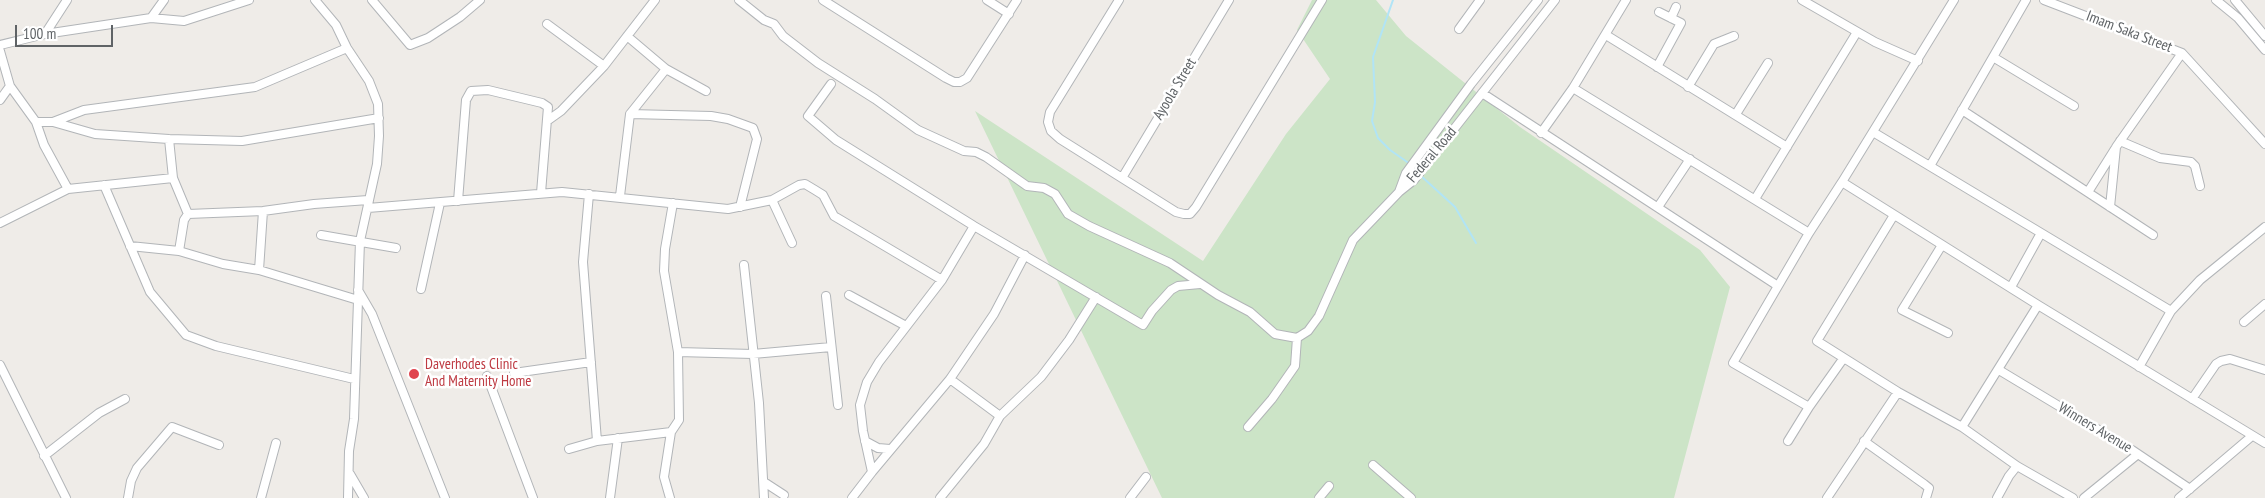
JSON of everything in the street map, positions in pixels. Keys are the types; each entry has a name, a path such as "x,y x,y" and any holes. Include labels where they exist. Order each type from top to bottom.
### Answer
{"street":[{"path":"45,34 67,0"},
{"path":"151,18 164,0"},
{"path":"0,45 45,34 151,18 184,21 249,0"},
{"path":"328,0 317,2 336,26 347,48 369,81 378,104 379,118 377,164 360,241 354,419 349,450 348,498"},
{"path":"372,0 410,45 428,38 460,17 480,0"},
{"path":"740,0 764,20 774,24 783,36 818,63 918,130 964,151 976,152 1027,186 1044,188 1055,194 1068,214 1089,226 1170,263 1201,284 1250,312 1275,334 1297,338 1308,331 1319,316 1353,240 1399,192"},
{"path":"823,0 954,82 960,82 967,78 1017,0"},
{"path":"987,0 1009,14"},
{"path":"1118,0 1050,112 1048,122 1051,131 1060,139 1176,212 1190,214 1322,0"},
{"name":"Ayoola Street","path":"1122,178 1229,0"},
{"path":"1459,29 1480,0"},
{"name":"Federal Road","path":"1399,192 1406,173 1471,84 1538,0"},
{"name":"Federal Road","path":"1399,192 1414,180 1556,0"},
{"path":"1541,133 1573,88 1626,0"},
{"path":"1803,0 1857,32 1918,60"},
{"path":"1809,407 1734,362 1809,233 1954,0"},
{"path":"1930,166 2026,0"},
{"name":"Imam Saka Street","path":"2044,0 2182,53 2265,144"},
{"path":"2216,0 2238,18 2265,50"},
{"path":"2236,0 2265,36"},
{"path":"547,121 561,111 604,66 650,2"},
{"path":"1671,18 1676,7"},
{"path":"1657,67 1681,23 1659,12"},
{"path":"546,24 604,66"},
{"path":"1755,199 1857,32"},
{"path":"1606,35 1787,147"},
{"path":"627,36 666,69 706,91"},
{"path":"1688,86 1714,44 1734,36"},
{"path":"53,122 84,110 254,88 347,48"},
{"path":"0,51 10,86 36,122 44,144 68,189"},
{"path":"2088,192 2118,144 2182,53"},
{"path":"1993,58 2074,106"},
{"path":"1736,114 1768,63"},
{"path":"620,196 630,114 666,69"},
{"path":"831,84 808,116 836,140 974,226 1143,325 1152,311 1171,290 1178,286 1201,284"},
{"path":"0,100 10,86"},
{"path":"1573,88 1809,233"},
{"path":"458,201 466,100 471,91 488,90 542,103 548,108 541,193"},
{"path":"1482,93 1778,286"},
{"path":"1962,110 2153,235"},
{"path":"630,114 712,116 728,119 753,128 758,139 740,207"},
{"path":"36,122 53,122 95,134 242,141 379,118"},
{"path":"1873,132 2171,311"},
{"path":"170,139 173,178 188,214"},
{"path":"2118,144 2160,158 2191,162 2195,166 2200,186"},
{"path":"2110,207 2118,144"},
{"path":"1658,208 1690,159"},
{"path":"0,223 68,189 173,178"},
{"path":"1842,182 2038,305 2265,443"},
{"path":"188,214 263,211 314,204 440,203 541,193 620,196 718,209 740,207 772,200 805,184 823,195 834,216 942,280"},
{"path":"104,185 153,297 186,335 216,346 354,379"},
{"path":"589,194 583,262 597,441"},
{"path":"772,200 792,244"},
{"path":"421,289 440,203"},
{"path":"670,498 664,478 671,432 679,420 678,352 664,271 664,248 673,203"},
{"path":"259,270 263,211"},
{"path":"179,251 184,220 188,214"},
{"path":"1894,215 1817,341 1898,392 1962,427 2017,466 2073,498"},
{"path":"872,472 860,405 867,382 879,362 942,280 974,226"},
{"path":"2139,367 2171,311 2200,280 2265,227"},
{"path":"2010,287 2042,233"},
{"path":"321,235 396,248"},
{"path":"1942,245 1902,310 1948,333"},
{"path":"130,246 179,251 223,264 259,270 358,300"},
{"path":"852,498 890,449 950,379 994,314 1025,255"},
{"path":"744,265 759,403 764,498"},
{"path":"358,288 372,314 445,498"},
{"path":"849,295 906,326"},
{"path":"826,296 838,405"},
{"path":"940,498 984,444 1000,416 1041,378 1069,340 1096,297"},
{"path":"2244,322 2265,304"},
{"path":"1962,427 2038,305"},
{"path":"1248,427 1272,399 1295,366 1297,338"},
{"path":"678,352 753,354 831,348"},
{"path":"1788,441 1843,359"},
{"path":"2192,399 2216,364 2221,361 2230,359 2265,370"},
{"path":"514,373 591,362"},
{"path":"0,365 66,498"},
{"name":"Winners Avenue","path":"1999,370 2138,454 2190,489"},
{"path":"487,376 533,498"},
{"path":"950,379 1000,416"},
{"path":"1827,498 1898,392"},
{"path":"44,456 99,413 125,399"},
{"path":"128,498 131,481 137,468 172,427 219,445"},
{"path":"569,449 597,441 671,432"},
{"path":"2179,498 2252,436"},
{"path":"610,498 618,438"},
{"path":"865,441 878,448 890,449"},
{"path":"1864,441 1929,488 1926,498"},
{"path":"262,498 276,443"},
{"path":"2084,498 2138,454"},
{"path":"1373,465 1411,498"},
{"path":"1997,498 2008,476 2017,466"},
{"path":"350,474 364,498"},
{"path":"1130,498 1146,477"},
{"path":"764,482 784,494"},
{"path":"1319,498 1329,486"}],"green space":[{"path":"1312,0 1376,0 1406,36 1520,127 1700,250 1730,287 1674,498 1162,498 975,111 1203,261 1286,134 1330,79 1297,30"}],"waterway":[{"path":"1393,0 1373,57 1375,102 1372,121 1378,138 1390,150 1410,164"},
{"path":"1420,175 1455,207 1476,243"}],"place":[{"name":"Daverhodes Clinic And Maternity Home","path":"414,374"}]}
